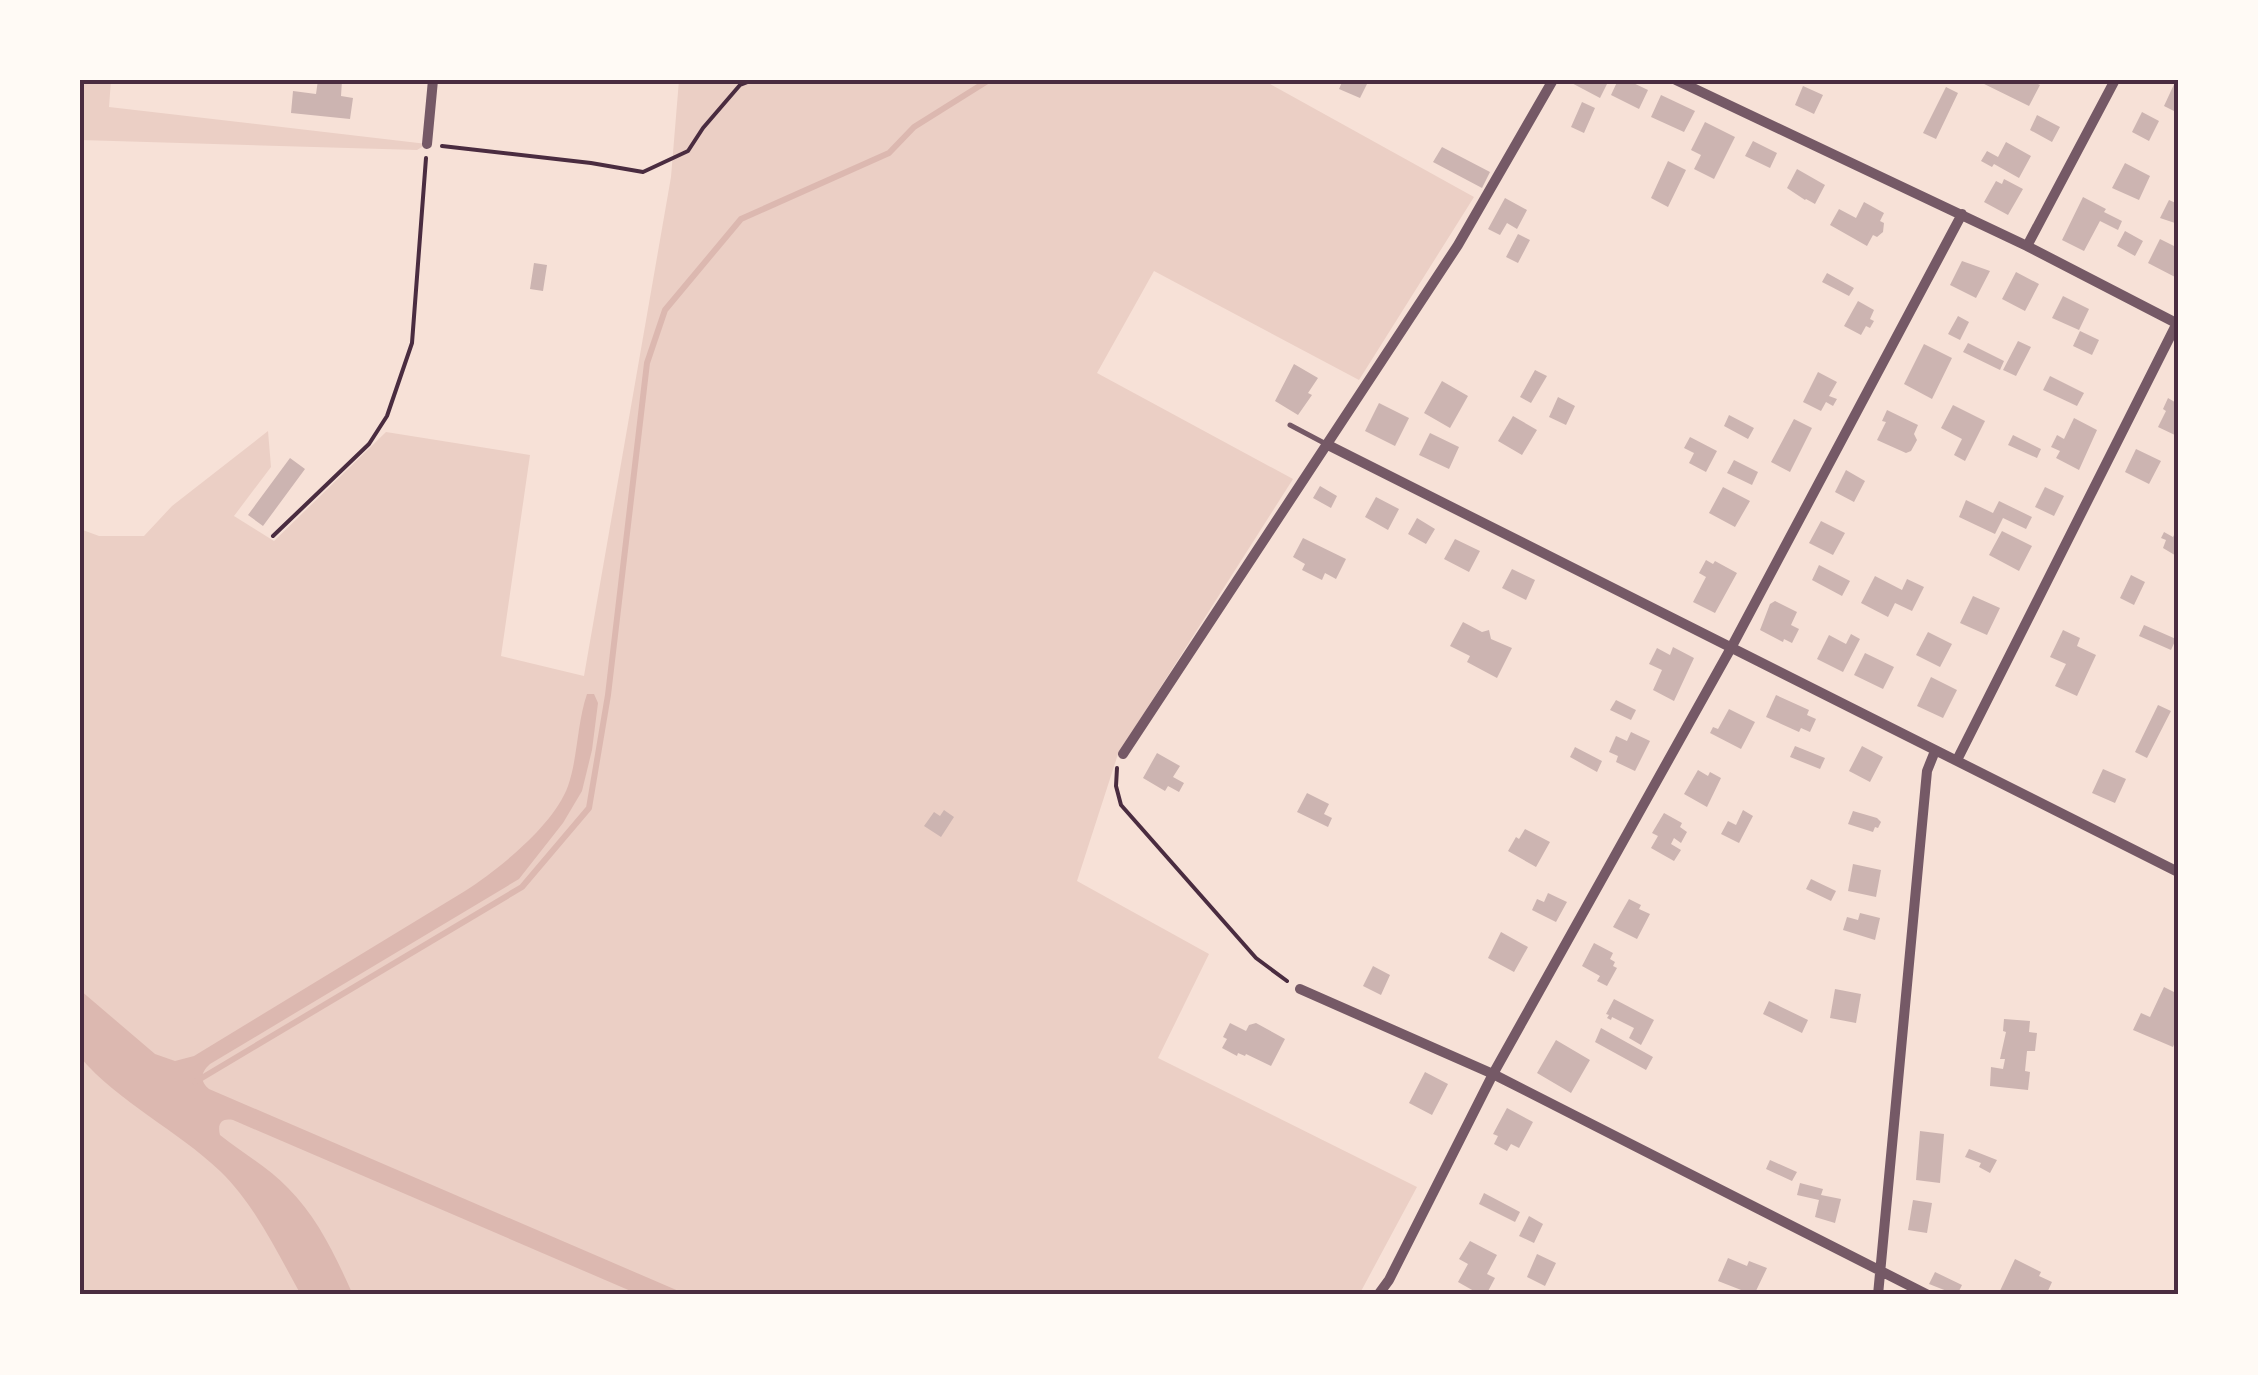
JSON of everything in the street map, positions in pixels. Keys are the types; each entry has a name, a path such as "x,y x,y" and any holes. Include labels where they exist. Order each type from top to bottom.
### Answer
{"street":[{"path":"426,144 434,80"},
{"path":"1124,754 1458,246 1553,80"},
{"path":"1676,80 2028,246 2178,324 1956,760"},
{"path":"2028,246 2115,80"},
{"path":"1378,1295 1493,1074 1732,648 1962,214"},
{"path":"1328,445 2178,872"},
{"path":"1878,1295 1927,772 1935,750"},
{"path":"1300,990 1493,1074 1928,1295"}],"lane":[{"path":"1290,424 1328,445"}],"path":[{"path":"273,536 370,444 386,416 412,344 426,144 643,172 688,151 740,85 753,80"},
{"path":"1124,754 1115,772 1122,805 1256,958 1300,990"}],"shaded area":[{"path":"80,80 111,80 109,107 427,144 417,150 80,140"},
{"path":"679,80 1263,80 1474,197 1359,380 1154,271 1097,373 1293,479 1118,754 1077,881 1209,954 1158,1058 1417,1187 1359,1295 80,1295 80,529 99,536 144,536 172,506 268,431 271,467 234,516 274,541 386,432 530,455 501,656 584,676 671,177"},
{"path":"587,694 594,694 598,703 582,791 563,823 519,879 210,1064 203,1080 209,1089 688,1295 640,1295 233,1120 223,1121 220,1135 280,1180 308,1212 353,1295 301,1295 265,1230 233,1184 203,1156 112,1088 80,1057 80,990 155,1054 175,1061 194,1056 465,891 524,845 551,816 568,786"}],"building":[{"path":"318,80 342,80 341,96 353,98 350,119 291,113 293,91 316,94"},
{"path":"1343,80 1369,80 1360,98 1339,89"},
{"path":"1566,80 1609,80 1600,98"},
{"path":"1618,80 1648,90 1639,109 1611,95"},
{"path":"1976,80 2030,80 2040,85 2029,106"},
{"path":"2178,80 2178,113 2164,106"},
{"path":"1803,86 1823,95 1814,114 1795,105"},
{"path":"1946,87 1958,93 1936,139 1923,133"},
{"path":"1661,95 1695,111 1684,132 1651,117"},
{"path":"1582,102 1595,108 1584,133 1571,127"},
{"path":"2142,112 2159,121 2149,141 2132,132"},
{"path":"2037,115 2060,127 2052,142 2030,130"},
{"path":"1705,122 1735,137 1714,179 1694,169 1701,155 1691,150"},
{"path":"1753,141 1777,153 1770,168 1745,156"},
{"path":"2006,142 2031,156 2019,178 1981,161 1987,151 1998,157"},
{"path":"1442,147 1490,172 1482,188 1433,162"},
{"path":"1668,161 1686,170 1668,207 1651,198"},
{"path":"2125,163 2150,176 2139,200 2112,188"},
{"path":"1797,169 1825,185 1815,204 1787,188"},
{"path":"2004,179 2023,189 2008,215 1984,202 1996,181 2002,184"},
{"path":"2083,197 2122,221 2118,230 2100,221 2084,251 2062,240"},
{"path":"1505,198 1527,210 1517,229 1507,223 1500,235 1488,229"},
{"path":"2169,200 2178,204 2178,224 2160,218"},
{"path":"1864,202 1884,213 1880,221 1884,223 1883,232 1877,237 1873,235 1867,246 1830,225 1839,209 1856,218"},
{"path":"2125,231 2143,241 2135,256 2117,246"},
{"path":"1518,234 1530,240 1518,263 1506,257"},
{"path":"2160,239 2178,248 2175,277 2148,263"},
{"path":"1962,261 1990,271 1976,298 1950,285"},
{"path":"534,263 547,265 543,291 530,289"},
{"path":"2016,272 2039,284 2025,311 2002,299"},
{"path":"1827,273 1854,288 1849,296 1822,282"},
{"path":"2063,296 2089,309 2079,330 2052,318"},
{"path":"1858,301 1874,310 1870,319 1874,321 1861,335 1844,326"},
{"path":"1958,316 1969,322 1960,340 1948,334"},
{"path":"2080,331 2099,340 2092,355 2073,346"},
{"path":"2018,341 2031,347 2016,376 2003,370"},
{"path":"1968,343 2004,361 2000,370 1963,352"},
{"path":"1924,344 1952,358 1932,399 1904,384"},
{"path":"1294,364 1318,378 1298,415 1275,401"},
{"path":"1535,370 1547,376 1531,403 1520,397"},
{"path":"1818,372 1837,382 1829,396 1837,399 1833,406 1826,402 1821,411 1803,402"},
{"path":"2050,376 2084,393 2077,406 2043,390"},
{"path":"1442,381 1468,396 1450,428 1424,413"},
{"path":"1558,397 1575,406 1566,425 1549,417"},
{"path":"2168,398 2178,404 2177,436 2158,427"},
{"path":"1379,403 1409,418 1395,446 1365,431"},
{"path":"1953,405 1985,421 1965,461 1954,455 1962,439 1941,428"},
{"path":"1887,410 1918,425 1911,451 1906,453 1877,440"},
{"path":"1729,415 1754,428 1748,439 1724,426"},
{"path":"1513,416 1537,430 1522,455 1498,441"},
{"path":"2074,418 2097,430 2079,470 2056,458 2060,451 2051,447 2057,435 2064,439"},
{"path":"1794,419 1812,428 1790,472 1771,462"},
{"path":"1430,433 1459,447 1449,469 1419,455"},
{"path":"2013,435 2041,449 2037,458 2008,445"},
{"path":"1690,437 1717,451 1706,472 1689,463 1694,453 1684,448"},
{"path":"2136,449 2161,461 2149,484 2125,472"},
{"path":"290,458 305,469 263,526 248,515"},
{"path":"1734,460 1758,472 1752,485 1727,473"},
{"path":"1846,470 1865,481 1854,502 1835,492"},
{"path":"1320,486 1337,496 1331,508 1313,498"},
{"path":"1723,487 1750,501 1735,527 1709,513"},
{"path":"2045,487 2064,496 2054,516 2035,507"},
{"path":"1376,497 1399,509 1388,530 1365,517"},
{"path":"1966,500 1993,513 1999,501 2032,517 2026,529 2003,518 1995,534 1959,517"},
{"path":"1417,518 1435,529 1426,544 1408,534"},
{"path":"1821,521 1845,533 1833,555 1809,543"},
{"path":"2178,527 2178,557 2163,548 2166,540 2161,538 2164,532 2173,537"},
{"path":"2002,531 2032,546 2019,571 1989,555"},
{"path":"1303,538 1346,559 1336,579 1325,573 1322,580 1302,570 1305,564 1293,557"},
{"path":"1455,539 1480,551 1469,572 1444,559"},
{"path":"1706,560 1737,573 1715,613 1693,602 1706,577 1699,573"},
{"path":"1819,565 1850,581 1842,596 1812,580"},
{"path":"1512,569 1535,580 1526,600 1502,588"},
{"path":"2131,575 2145,582 2134,605 2120,598"},
{"path":"1875,576 1902,590 1907,579 1924,587 1912,611 1895,603 1888,617 1861,603"},
{"path":"1973,596 2000,608 1987,635 1960,623"},
{"path":"1775,601 1797,612 1791,625 1799,629 1792,643 1760,630 1770,604"},
{"path":"1463,622 1482,632 1489,630 1491,639 1512,648 1497,678 1467,662 1470,656 1450,646"},
{"path":"2144,625 2176,639 2171,650 2139,636"},
{"path":"2063,630 2080,638 2077,646 2096,655 2077,696 2055,686 2066,664 2050,657"},
{"path":"1928,632 1952,644 1940,667 1916,655"},
{"path":"1851,634 1860,639 1843,672 1817,659 1829,635 1846,644"},
{"path":"1673,647 1694,658 1674,701 1653,690 1662,670 1649,664 1657,648 1670,655"},
{"path":"1865,653 1894,667 1883,689 1854,675"},
{"path":"1931,677 1957,690 1943,718 1917,706"},
{"path":"1776,695 1809,710 1807,715 1816,719 1810,732 1801,728 1799,732 1766,717"},
{"path":"1616,700 1636,710 1631,720 1610,710"},
{"path":"2158,705 2171,711 2147,758 2135,752"},
{"path":"1729,709 1755,722 1741,749 1710,733 1713,727 1718,729"},
{"path":"1631,732 1650,741 1635,771 1616,762 1618,756 1609,752 1616,736 1627,741"},
{"path":"1795,746 1825,758 1820,769 1790,757"},
{"path":"1862,746 1883,757 1870,782 1849,771"},
{"path":"1575,747 1602,761 1597,772 1570,757"},
{"path":"1157,753 1180,766 1173,777 1184,783 1179,792 1168,786 1165,791 1143,778"},
{"path":"2103,769 2126,779 2115,803 2092,793"},
{"path":"1698,770 1721,778 1707,807 1684,794"},
{"path":"1307,793 1329,804 1324,814 1332,818 1328,827 1297,812"},
{"path":"944,810 954,817 941,837 924,826 934,812 940,816"},
{"path":"1743,810 1753,816 1739,843 1721,834 1728,821 1736,825"},
{"path":"1853,811 1877,818 1881,822 1878,828 1873,832 1848,824"},
{"path":"1664,813 1682,823 1680,827 1687,832 1681,843 1674,838 1671,844 1681,850 1674,861 1651,848 1658,836 1652,833"},
{"path":"1525,829 1550,842 1536,867 1508,851"},
{"path":"1853,864 1881,870 1876,897 1848,891"},
{"path":"1811,879 1836,891 1831,901 1806,889"},
{"path":"1548,893 1567,902 1556,922 1532,910 1537,899 1544,902"},
{"path":"1629,899 1650,914 1637,939 1613,927"},
{"path":"1860,913 1880,918 1875,940 1843,930 1847,917 1858,920"},
{"path":"1501,932 1528,947 1514,972 1488,958"},
{"path":"1594,943 1613,953 1610,959 1617,968 1607,986 1597,981 1600,976 1582,966"},
{"path":"1373,966 1390,975 1381,995 1363,986"},
{"path":"2164,987 2178,994 2178,1035 2173,1047 2133,1030 2141,1013 2150,1017"},
{"path":"1835,989 1861,994 1856,1023 1830,1018"},
{"path":"1614,999 1654,1020 1641,1045 1629,1038 1634,1028 1607,1018"},
{"path":"1769,1001 1808,1020 1802,1033 1763,1014"},
{"path":"2004,1019 2030,1021 2029,1032 2037,1033 2035,1051 2027,1051 2028,1090 1990,1086 1991,1067 2003,1069 2005,1059 2000,1059 2006,1032"},
{"path":"1230,1023 1246,1031 1256,1023 1285,1039 1271,1066 1222,1048"},
{"path":"1601,1028 1653,1057 1646,1070 1595,1042"},
{"path":"1556,1040 1590,1060 1571,1093 1537,1073"},
{"path":"1425,1072 1448,1084 1432,1115 1409,1103"},
{"path":"1507,1108 1533,1122 1519,1148 1511,1144 1507,1151 1494,1144 1498,1136 1493,1134"},
{"path":"1920,1131 1944,1134 1940,1183 1916,1180"},
{"path":"1969,1149 1997,1160 1990,1173 1979,1167 1981,1163 1965,1157"},
{"path":"1770,1160 1797,1172 1792,1181 1766,1169"},
{"path":"1800,1183 1823,1189 1821,1195 1841,1199 1835,1223 1815,1217 1819,1200 1797,1195"},
{"path":"1484,1193 1520,1212 1515,1222 1479,1204"},
{"path":"1913,1200 1932,1203 1927,1233 1908,1230"},
{"path":"1529,1216 1543,1224 1534,1243 1519,1236"},
{"path":"1470,1241 1497,1255 1487,1274 1495,1278 1486,1295 1458,1282 1468,1264 1459,1259"},
{"path":"1537,1254 1556,1263 1545,1286 1527,1277"},
{"path":"1728,1258 1747,1266 1749,1261 1767,1268 1754,1295 1718,1281"},
{"path":"2015,1259 2052,1282 2046,1295 1998,1295"},
{"path":"1935,1272 1962,1285 1957,1295 1929,1284"}],"waterway":[{"path":"195,1082 522,887 589,808 608,695 647,363 665,310 741,219 889,153 914,127 989,80"}]}
